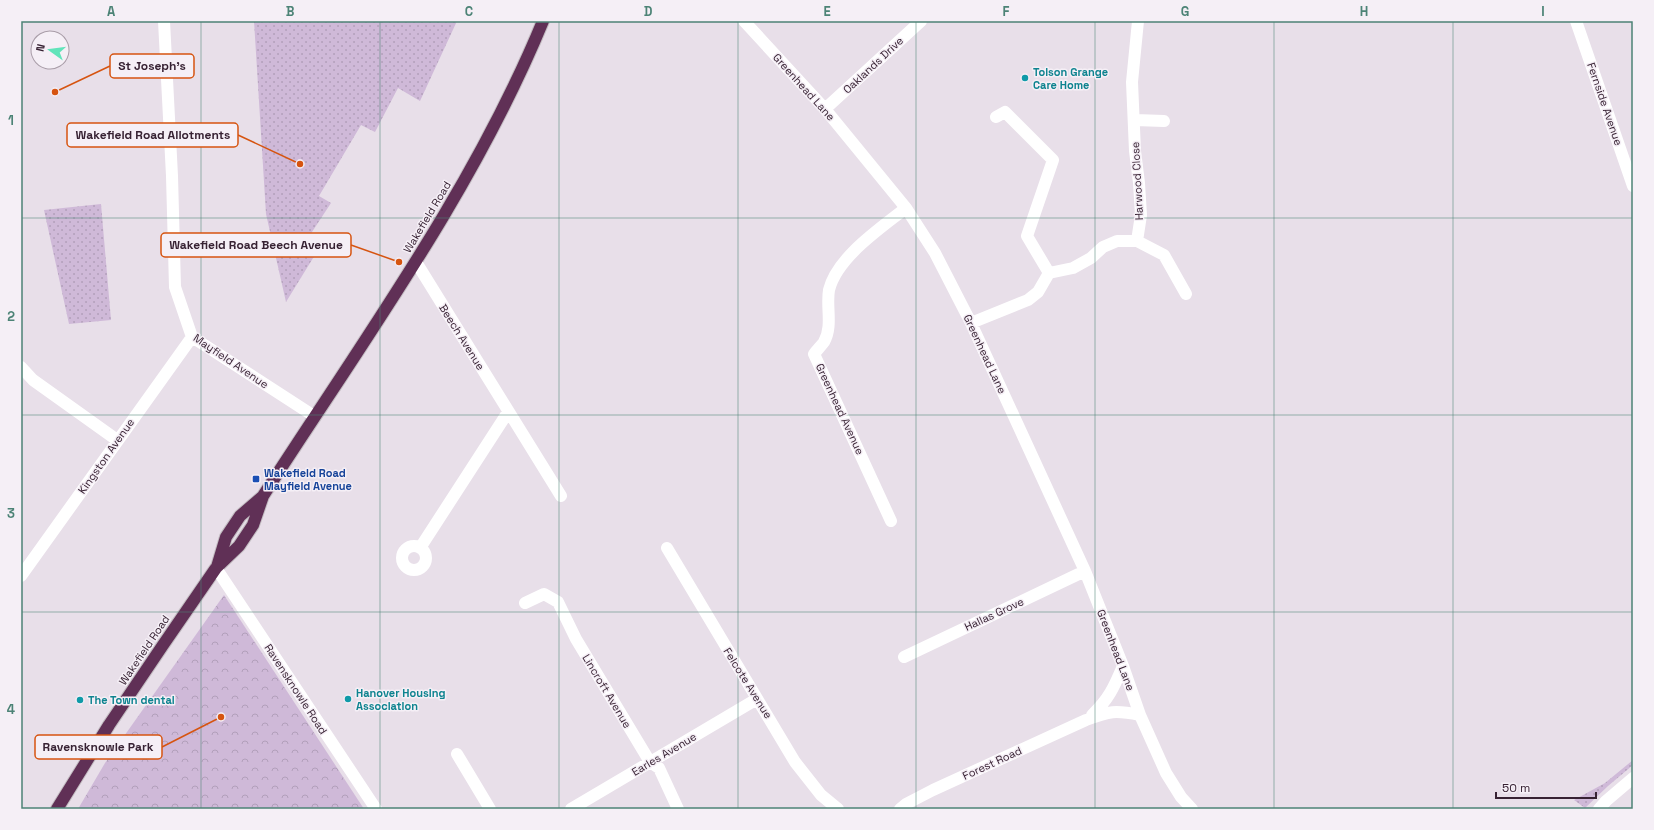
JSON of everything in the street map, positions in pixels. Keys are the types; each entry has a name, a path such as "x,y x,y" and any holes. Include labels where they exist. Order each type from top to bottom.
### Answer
{"highway":[{"name":"Wakefield Road","path":"57,809 113,719 216,568 226,537 240,516 263,496 416,262 472,168 518,79 543,21"}],"street":[{"name":"Mayfield Avenue","path":"164,21 172,168 175,287 192,337 314,416"},
{"name":"Greenhead Lane","path":"744,21 825,109 906,208 935,252 971,323 1085,571 1123,666 1140,715 1166,774 1181,797 1192,809"},
{"name":"Oaklands Drive","path":"825,109 921,21"},
{"name":"Harwood Close","path":"1137,241 1141,215 1139,183 1134,151 1132,82 1138,21"},
{"name":"Fernside Avenue","path":"1576,21 1633,186"},
{"path":"996,117 1005,112 1053,160 1027,236 1049,273"},
{"path":"1134,120 1164,121"},
{"name":"Greenhead Avenue","path":"891,521 814,354 824,341 829,328 829,290 836,274 847,259 862,244 906,208"},
{"path":"971,323 1028,300 1038,292 1049,273 1073,268 1091,258 1103,247 1117,241 1137,241 1164,255 1186,294"},
{"name":"Beech Avenue","path":"416,262 561,496"},
{"name":"Kingston Avenue","path":"23,569 192,337"},
{"path":"21,367 33,380 117,440"},
{"path":"420,548 508,412"},
{"name":"Felcote Avenue","path":"667,548 795,762 821,795 838,809"},
{"name":"Ravensknowle Road","path":"216,568 376,809"},
{"name":"Hallas Grove","path":"904,657 1085,571"},
{"name":"Lincroft Avenue","path":"525,603 544,594 558,602 576,639 650,762 659,768 678,809"},
{"name":"Forest Road","path":"1086,720 1112,693 1123,666"},
{"name":"Earles Avenue","path":"571,809 757,699"},
{"name":"Forest Road","path":"900,809 906,804 933,790 1086,720 1107,712 1123,712 1140,715"},
{"path":"456,754 490,809"},
{"path":"1599,809 1633,778"}],"green space":[{"path":"254,21 457,21 420,101 398,88 375,132 361,125 319,196 331,203 310,235 318,250 286,302 266,214"},
{"path":"101,204 111,320 69,324 44,210"},
{"path":"224,595 364,809 78,809 105,763"},
{"path":"1633,760 1633,765 1585,808 1574,800 1605,783"}],"place":[{"name":"Tolson Grange Care Home","path":"1025,78"},
{"name":"St Joseph's","path":"55,92"},
{"name":"Wakefield Road Allotments","path":"300,164"},
{"name":"Wakefield Road Beech Avenue","path":"399,262"},
{"name":"Wakefield Road Mayfield Avenue","path":"256,479"},
{"name":"Hanover Housing Association","path":"348,699"},
{"name":"The Town dental","path":"80,700"},
{"name":"Ravensknowle Park","path":"221,717"}]}
